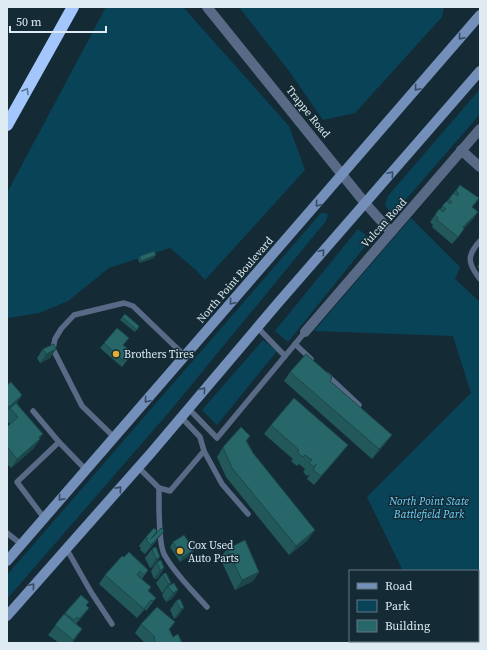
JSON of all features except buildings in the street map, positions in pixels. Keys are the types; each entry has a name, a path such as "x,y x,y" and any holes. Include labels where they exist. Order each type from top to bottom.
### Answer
{"highway":[{"path":"7,125 73,7"}],"main road":[{"name":"North Point Boulevard","path":"7,561 480,15"},
{"path":"7,616 138,467 257,327 480,71"}],"street":[{"name":"Trappe Road","path":"207,7 390,232"},
{"name":"Vulcan Road","path":"305,332 390,232 420,201 480,129"},
{"path":"461,150 480,167"}],"lane":[{"path":"480,241 473,249 469,261 472,270 480,279"},
{"path":"114,437 82,406 53,349 55,339 61,329 74,316 124,303 133,306 185,356"},
{"path":"257,327 285,356"},
{"path":"188,408 217,438 305,332"},
{"path":"295,344 316,364"},
{"path":"321,369 359,405"},
{"path":"33,411 59,442 86,470"},
{"path":"181,417 200,437 204,451 222,484 248,514"},
{"path":"44,518 17,482 59,442"},
{"path":"138,467 159,488 170,491 204,451"},
{"path":"159,488 158,516 164,553 181,577 208,607"},
{"path":"7,533 21,544"},
{"path":"66,548 90,592 112,624"}],"green space":[{"path":"106,7 183,7 289,126 305,170 205,280 196,270 170,248 109,268 68,301 39,313 7,318 7,193"},
{"path":"239,7 444,7 442,17 355,113 323,120 289,71"},
{"path":"480,89 480,114 396,211 390,212 385,205 388,196"},
{"path":"321,213 326,213 328,215 326,221 170,411 7,599 7,575"},
{"name":"North Point State Battlefield Park","path":"411,218 460,267 455,279 480,302 480,643 438,642 479,642 479,570 403,570 367,497 471,393 453,336 314,331"},
{"path":"358,229 371,239 288,342 275,331"},
{"path":"263,340 277,351 217,425 202,410"}],"place":[{"name":"Brothers Tires","path":"116,354"},
{"name":"Cox Used Auto Parts","path":"180,551"}]}
